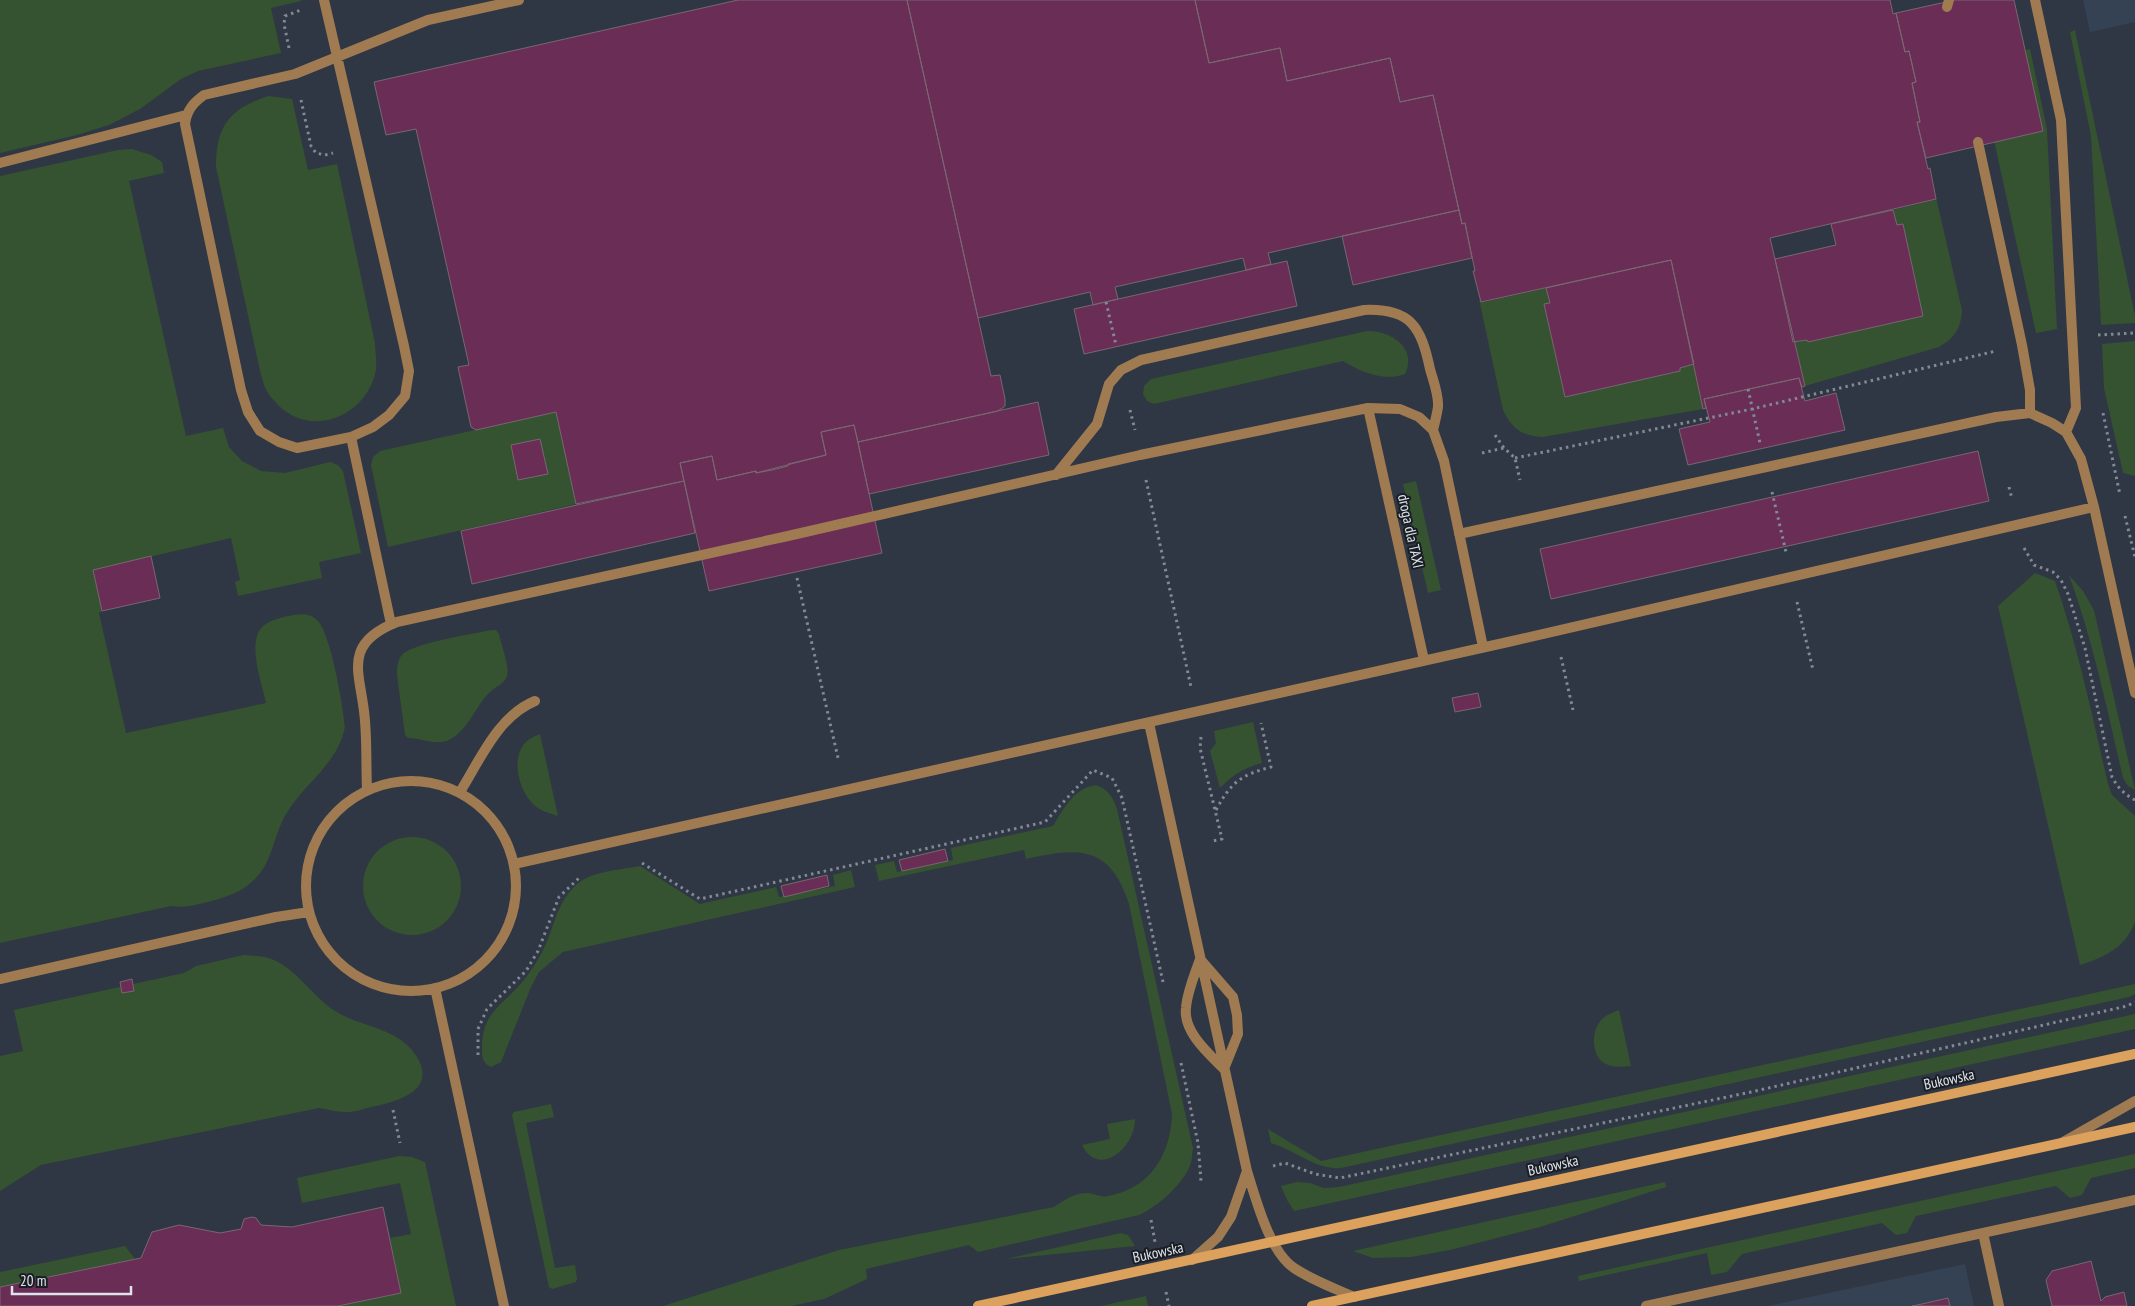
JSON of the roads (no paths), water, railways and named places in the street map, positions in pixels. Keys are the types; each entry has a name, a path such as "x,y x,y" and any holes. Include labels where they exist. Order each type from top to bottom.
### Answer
{"main road":[{"name":"Bukowska","path":"978,1306 2135,1054"},
{"path":"1312,1306 2135,1127"}],"street":[{"path":"324,0 338,57 409,371 405,396 389,415 373,428 350,436 297,448 279,442 260,431 248,412 241,390 185,124 186,115 192,104 204,95 295,74 338,57 428,20 519,0"},
{"path":"2035,0 2060,120 2076,408 2066,432"},
{"path":"0,163 186,115"},
{"path":"1978,142 2022,345 2030,390 2030,413"},
{"path":"1056,475 1097,424 1109,384 1121,370 1141,360 1364,310 1382,309 1400,315 1413,324 1424,340 1438,406 1433,430"},
{"path":"367,790 365,719 357,676 358,660 370,638 381,628 391,624 1140,455 1368,408 1400,409 1419,417 1433,430 1444,461 1483,647"},
{"name":"droga dla TAXI","path":"1368,408 1424,660"},
{"path":"1459,534 1996,417 2030,413 2066,432 2081,459 2094,507 2135,693"},
{"path":"350,436 391,624"},
{"path":"514,864 1149,723 2094,507"},
{"path":"460,792 501,726 517,710 535,701"},
{"path":"1149,723 1247,1171 1273,1241 1281,1256 1294,1268 1354,1297"},
{"path":"398,781 430,782 460,792 485,811 499,829 514,864 516,891 511,917 500,942 482,963 460,979 435,988 408,991 381,986 356,975 335,959 319,937 309,912 306,883 311,854 323,828 342,806 367,790 398,781"},
{"path":"0,979 276,917 309,912"},
{"path":"1200,959 1185,1009 1190,1026 1198,1042 1224,1069"},
{"path":"1200,959 1233,997 1237,1015 1238,1034 1224,1069"},
{"path":"435,988 504,1306"},
{"path":"2062,1142 2135,1101"},
{"path":"1192,1260 1218,1237 1231,1217 1247,1171"},
{"path":"1646,1306 2135,1200"},
{"path":"1983,1233 1999,1306"}]}
